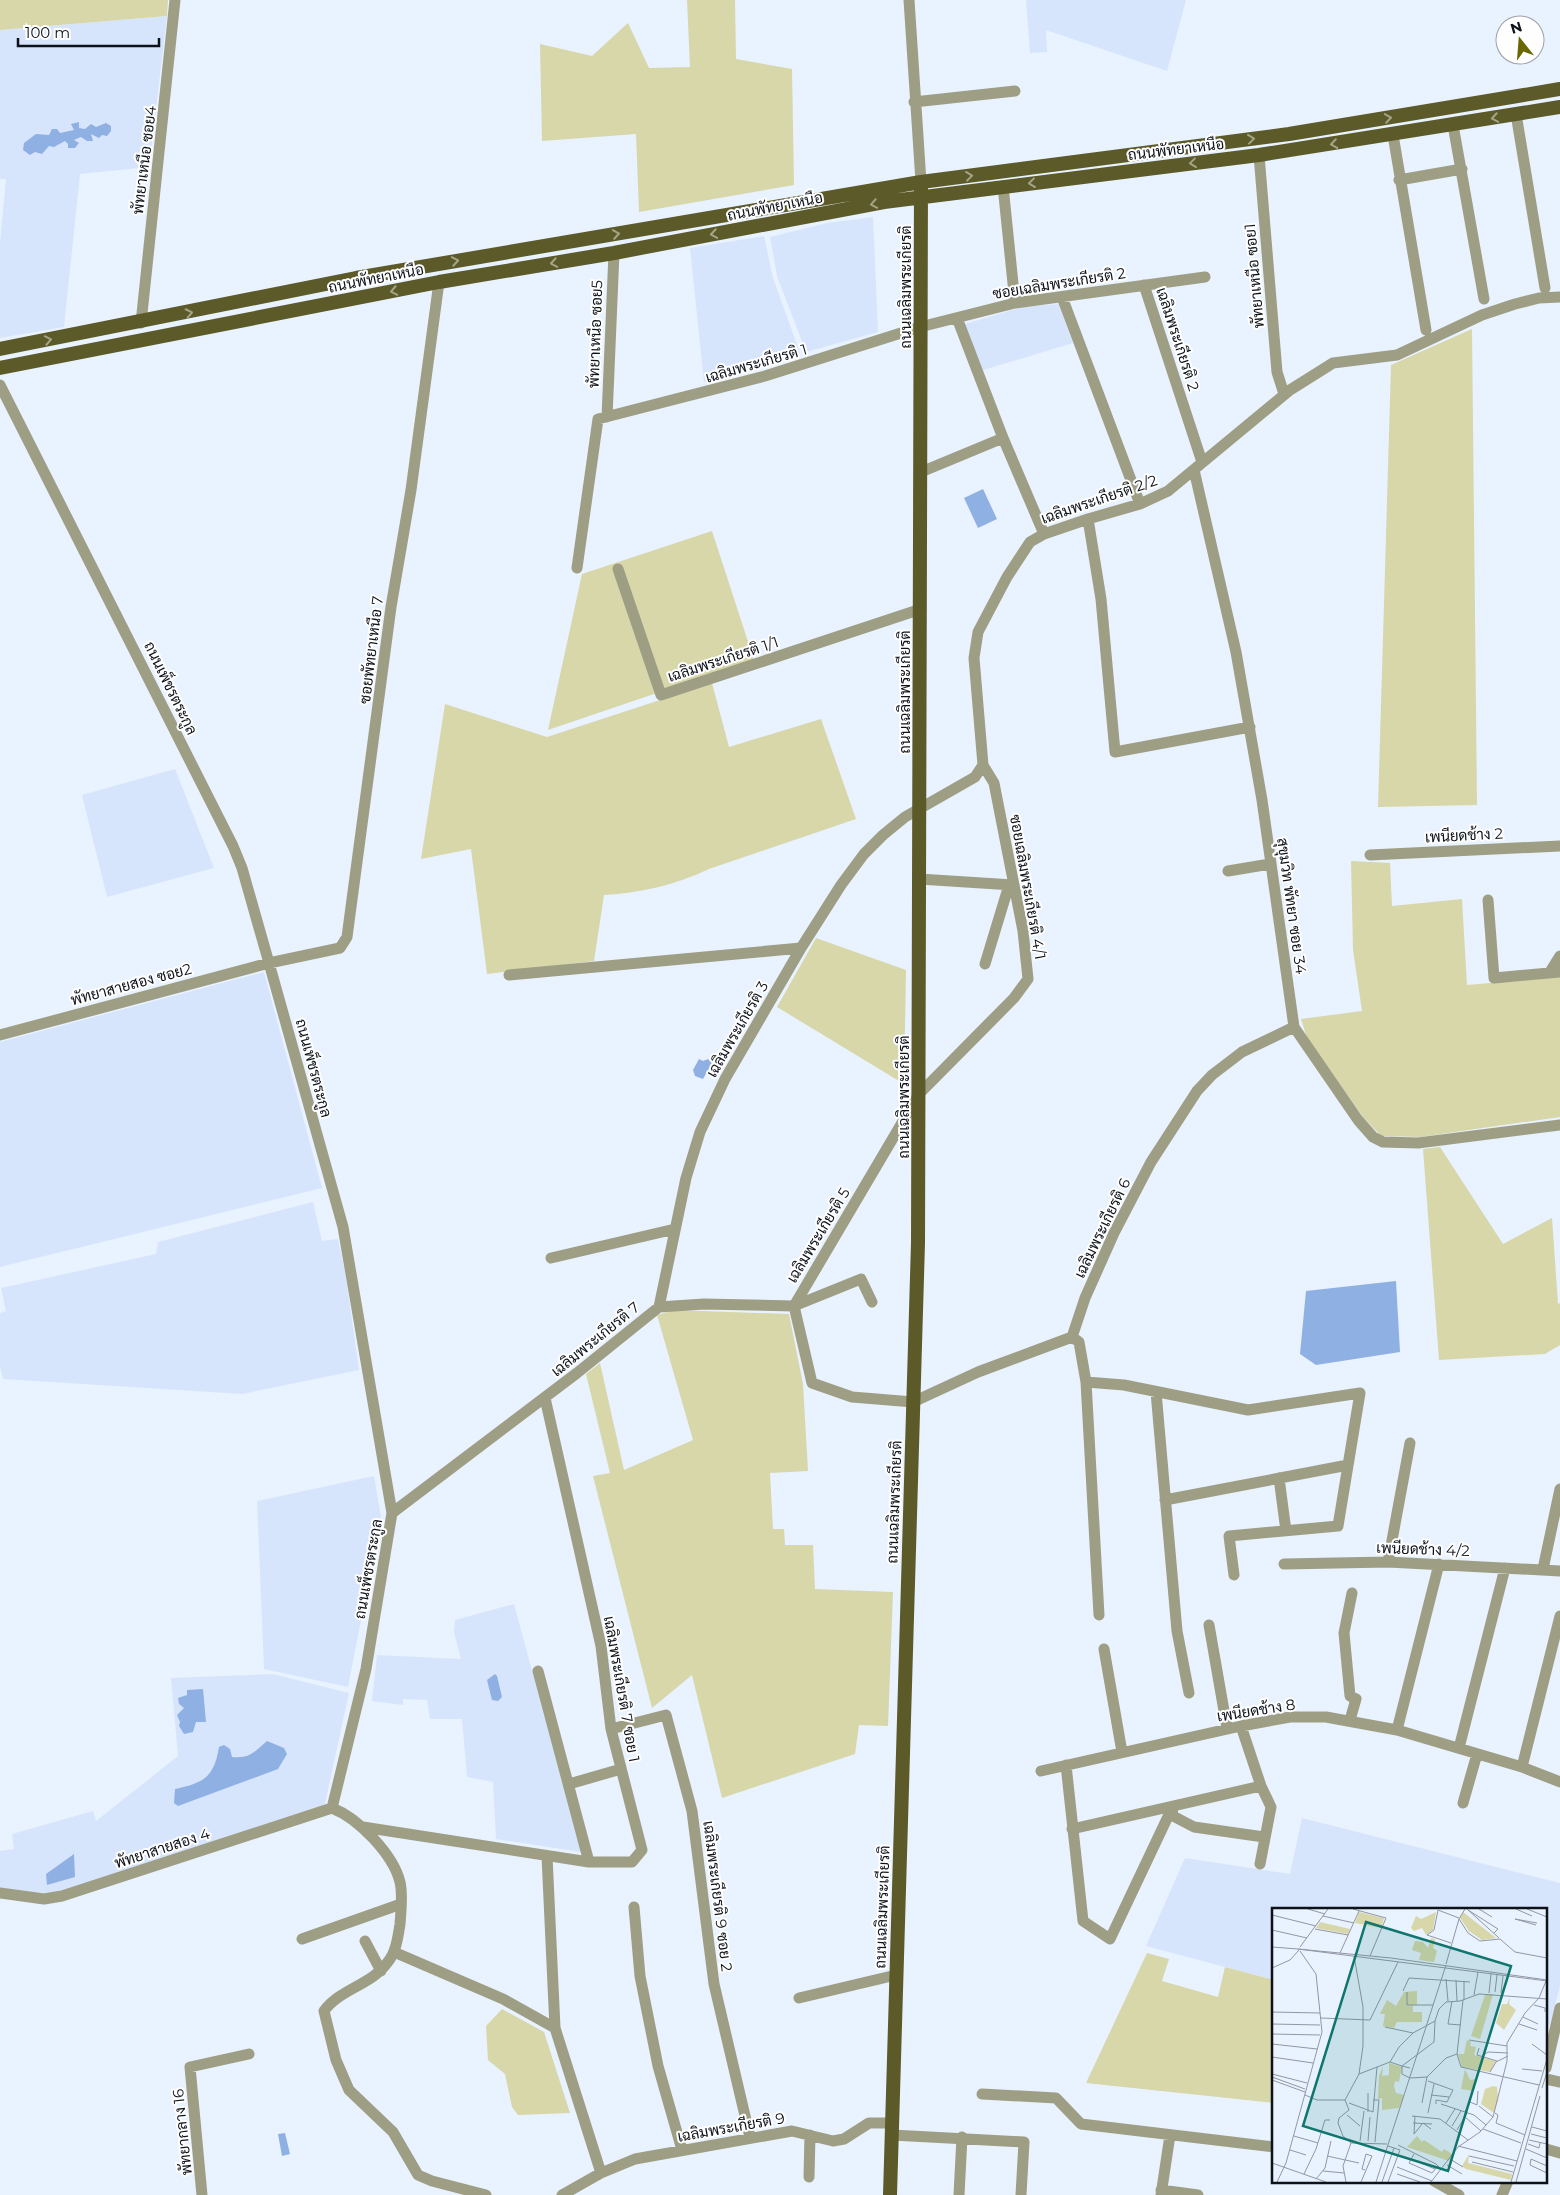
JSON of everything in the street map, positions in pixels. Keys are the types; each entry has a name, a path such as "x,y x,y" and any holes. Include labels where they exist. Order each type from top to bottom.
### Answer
{"main road":[{"name":"ถนนพัทยาเหนือ","path":"0,350 356,278 921,189 1288,134 1560,90"},
{"name":"ถนนพัทยาเหนือ","path":"0,368 439,282 614,252 921,189 1003,186 1259,155 1560,107"},
{"name":"ถนนเฉลิมพระเกียรติ","path":"890,2195 918,1243 921,189"}],"street":[{"name":"พัทยาเหนือ ซอย4","path":"141,323 175,0"},
{"name":"ถนนเฉลิมพระเกียรติ","path":"909,0 921,189"},
{"path":"914,102 1015,91"},
{"path":"1516,114 1545,288"},
{"path":"1453,124 1484,299"},
{"path":"1393,135 1399,180 1426,330"},
{"name":"พัทยาเหนือ ซอย1","path":"1259,155 1277,372 1284,394"},
{"path":"1399,180 1462,169"},
{"path":"1003,186 1015,303"},
{"name":"พัทยาเหนือ ซอย5","path":"577,568 603,418 614,252"},
{"name":"เฉลิมพระเกียรติ 2","path":"1198,466 1144,285 1205,277"},
{"name":"ซอยพัทยาเหนือ 7","path":"269,963 340,948 348,937 391,606 410,490 439,282"},
{"name":"ซอยเฉลิมพระเกียรติ 2","path":"920,327 1015,303 1144,285"},
{"path":"1062,297 1140,504"},
{"name":"เฉลิมพระเกียรติ 2/2","path":"984,765 974,658 978,632 1007,577 1030,542 1044,534 1140,504 1168,491 1284,394 1332,363 1397,355 1490,313 1539,298 1560,297"},
{"path":"957,318 1003,438 1044,534"},
{"name":"เฉลิมพระเกียรติ 1","path":"603,418 774,374 920,327"},
{"name":"ถนนเพ็ชรตระกูล","path":"0,385 242,868 343,1227 392,1513 366,1669 332,1808"},
{"path":"0,396 20,425"},
{"path":"921,472 1003,438"},
{"name":"สุขุมวิท พัทยา ซอย 34","path":"1198,466 1250,728 1294,1027 1358,1120 1373,1137 1384,1142 1418,1143 1560,1125"},
{"path":"1088,519 1101,599 1115,752 1250,728"},
{"name":"เฉลิมพระเกียรติ 1/1","path":"618,569 661,695 921,609"},
{"path":"920,810 975,776 984,765"},
{"name":"ซอยเฉลิมพระเกียรติ 4/1","path":"919,1094 1014,998 1028,979 1023,931 1011,885 994,783 984,765"},
{"name":"เฉลิมพระเกียรติ 3","path":"659,1307 686,1178 700,1132 725,1079 801,948 841,885 864,854 890,829 906,817 920,810"},
{"name":"เพนียดช้าง 2","path":"1370,855 1560,846"},
{"path":"1228,871 1270,864"},
{"path":"919,880 1011,885 985,964"},
{"path":"1488,900 1494,978 1555,972 1560,956"},
{"path":"509,976 801,948"},
{"name":"พัทยาสายสอง ซอย2","path":"0,1035 269,963"},
{"name":"เฉลิมพระเกียรติ 6","path":"1072,1337 1085,1298 1114,1233 1151,1162 1198,1092 1212,1075 1242,1052 1294,1027"},
{"name":"เฉลิมพระเกียรติ 5","path":"794,1306 919,1094"},
{"path":"551,1258 675,1229"},
{"name":"เฉลิมพระเกียรติ 5","path":"794,1306 861,1278 872,1302"},
{"name":"เฉลิมพระเกียรติ 7","path":"392,1513 545,1398 659,1307 704,1304 794,1306"},
{"path":"794,1306 812,1384 852,1397 913,1402 978,1372 1072,1337 1079,1342 1086,1382 1099,1614"},
{"path":"1086,1382 1124,1386 1248,1410 1360,1393 1338,1526 1229,1536 1234,1575"},
{"path":"1156,1392 1177,1631 1189,1693"},
{"name":"เฉลิมพระเกียรติ 7 ซอย 1","path":"363,1827 589,1862 632,1862 642,1850 611,1729 601,1646 545,1398"},
{"path":"1388,1562 1410,1443"},
{"path":"1165,1500 1348,1465"},
{"path":"1279,1478 1286,1531"},
{"path":"1543,1569 1560,1489"},
{"name":"เพนียดช้าง 4/2","path":"1284,1564 1388,1562 1560,1571"},
{"path":"1397,1730 1439,1564"},
{"path":"1459,1748 1505,1568"},
{"path":"1350,1720 1356,1699 1350,1696 1344,1633 1352,1593"},
{"path":"1522,1767 1559,1621"},
{"path":"1209,1625 1227,1728"},
{"path":"1104,1649 1122,1752"},
{"path":"538,1671 589,1862"},
{"name":"เฉลิมพระเกียรติ 9 ซอย 2","path":"611,1729 666,1715 692,1811 714,1984 750,2137"},
{"name":"เพนียดช้าง 8","path":"1041,1771 1227,1728 1290,1717 1350,1720 1397,1730 1522,1767 1560,1782"},
{"path":"1241,1726 1261,1786 1271,1807 1260,1864"},
{"path":"1463,1803 1477,1754"},
{"path":"1066,1765 1083,1920 1110,1939 1172,1808"},
{"path":"569,1784 621,1769"},
{"path":"1072,1829 1172,1808 1261,1786"},
{"path":"332,1808 363,1827 378,1842 398,1876 401,1904 394,1952 381,1972 332,2001 324,2011 336,2060 349,2090 393,2132 418,2175 432,2181 486,2195"},
{"name":"พัทยาสายสอง 4","path":"0,1893 44,1898 62,1896 332,1808"},
{"path":"1172,1808 1173,1816 1194,1827 1264,1837"},
{"path":"547,1856 555,2028 601,2174"},
{"path":"302,1939 401,1904"},
{"path":"634,1907 642,1985 658,2066 682,2150"},
{"path":"365,1942 381,1972"},
{"path":"394,1952 502,1999 555,2028"},
{"path":"799,1998 896,1975"},
{"path":"1548,2059 1560,2008"},
{"name":"พัทยากลาง 16","path":"202,2195 190,2067 249,2054"},
{"path":"982,2094 1056,2098 1081,2124 1272,2147"},
{"name":"เฉลิมพระเกียรติ 9","path":"562,2195 601,2174 635,2159 792,2131 826,2140 839,2140 844,2139 869,2123 892,2129 1024,2142 1021,2195"},
{"path":"809,2177 810,2135"},
{"path":"1170,2135 1161,2193 1198,2195"},
{"path":"959,2195 962,2137"},
{"path":"1502,2195 1508,2182"},
{"path":"1438,2188 1459,2195"}],"shaded area":[{"path":"1026,0 1186,0 1167,71 1046,30 1047,52 1030,53"},
{"path":"167,16 149,167 80,174 64,327 0,338 0,243 6,179 0,179 0,30"},
{"path":"873,217 878,332 806,352 777,276 770,237 827,223"},
{"path":"764,236 773,278 800,353 704,382 690,248"},
{"path":"1059,304 1073,343 980,371 962,325 1022,307"},
{"path":"175,769 214,868 107,897 82,795"},
{"path":"264,972 322,1188 0,1267 0,1042"},
{"path":"313,1202 322,1241 338,1239 345,1271 359,1370 242,1394 3,1379 0,1367 0,1313 6,1311 1,1288 156,1254 158,1242"},
{"path":"374,1476 381,1517 348,1687 264,1669 257,1501"},
{"path":"514,1604 581,1852 496,1839 493,1782 467,1777 462,1719 430,1719 427,1700 403,1699 403,1705 372,1701 377,1655 461,1659 454,1632 455,1620"},
{"path":"273,1674 349,1693 324,1808 56,1895 0,1888 0,1851 14,1849 12,1834 93,1811 96,1821 178,1756 171,1678"},
{"path":"1302,1818 1560,1883 1560,1986 1550,2025 1548,2024 1548,1908 1272,1908 1272,1979 1146,1946 1185,1858 1290,1874"}],"green space":[{"path":"0,0 168,0 167,16 0,30"},
{"path":"687,0 735,0 736,59 792,69 794,185 639,212 636,134 542,141 540,44 592,56 628,23 649,68 690,67"},
{"path":"1472,329 1477,805 1378,807 1391,365"},
{"path":"712,531 754,660 548,730 582,574"},
{"path":"712,683 729,747 821,719 856,819 709,869 671,884 645,890 604,895 594,961 487,974 471,849 421,859 445,704 547,737"},
{"path":"1351,861 1390,863 1392,906 1462,899 1467,985 1560,977 1560,1117 1420,1137 1381,1136 1363,1117 1307,1038 1301,1019 1362,1011 1353,950"},
{"path":"816,938 906,970 904,1084 777,1007"},
{"path":"1440,1147 1503,1244 1552,1218 1558,1304 1560,1303 1560,1345 1545,1354 1439,1360 1423,1149"},
{"path":"674,1310 789,1314 803,1384 808,1471 770,1473 773,1529 784,1529 785,1545 813,1545 815,1589 893,1592 888,1726 859,1725 855,1754 722,1798 692,1675 652,1708 593,1476 610,1473 586,1374 600,1363 624,1470 693,1440 657,1315"},
{"path":"1147,1953 1169,1959 1162,1981 1218,1997 1225,1967 1272,1979 1272,2103 1086,2083"},
{"path":"502,2009 544,2032 570,2113 518,2115 512,2107 505,2074 488,2060 486,2026"}],"water":[{"path":"79,122 79,128 85,129 91,124 96,127 106,123 111,126 111,131 107,136 102,135 99,138 91,134 93,141 87,141 81,137 74,140 79,143 75,148 68,148 68,144 65,141 54,147 49,146 42,154 35,152 30,155 23,150 24,143 36,134 49,135 52,129 57,129 60,133 74,130 71,124"},
{"path":"983,489 997,519 978,528 964,498"},
{"path":"699,1059 703,1061 708,1059 712,1063 703,1079 695,1076 693,1070"},
{"path":"1396,1281 1400,1352 1316,1365 1300,1354 1306,1291"},
{"path":"495,1674 502,1697 498,1701 492,1700 487,1680"},
{"path":"203,1689 206,1722 196,1722 193,1732 184,1734 179,1726 180,1722 177,1715 184,1708 179,1704 178,1698 187,1695 187,1690"},
{"path":"267,1741 284,1748 287,1754 278,1769 178,1806 174,1803 175,1789 193,1784 206,1777 214,1766 219,1747 224,1745 230,1749 232,1757 243,1757 251,1754"},
{"path":"74,1854 75,1877 47,1885 46,1874"},
{"path":"285,2133 290,2154 282,2156 278,2134"}]}
